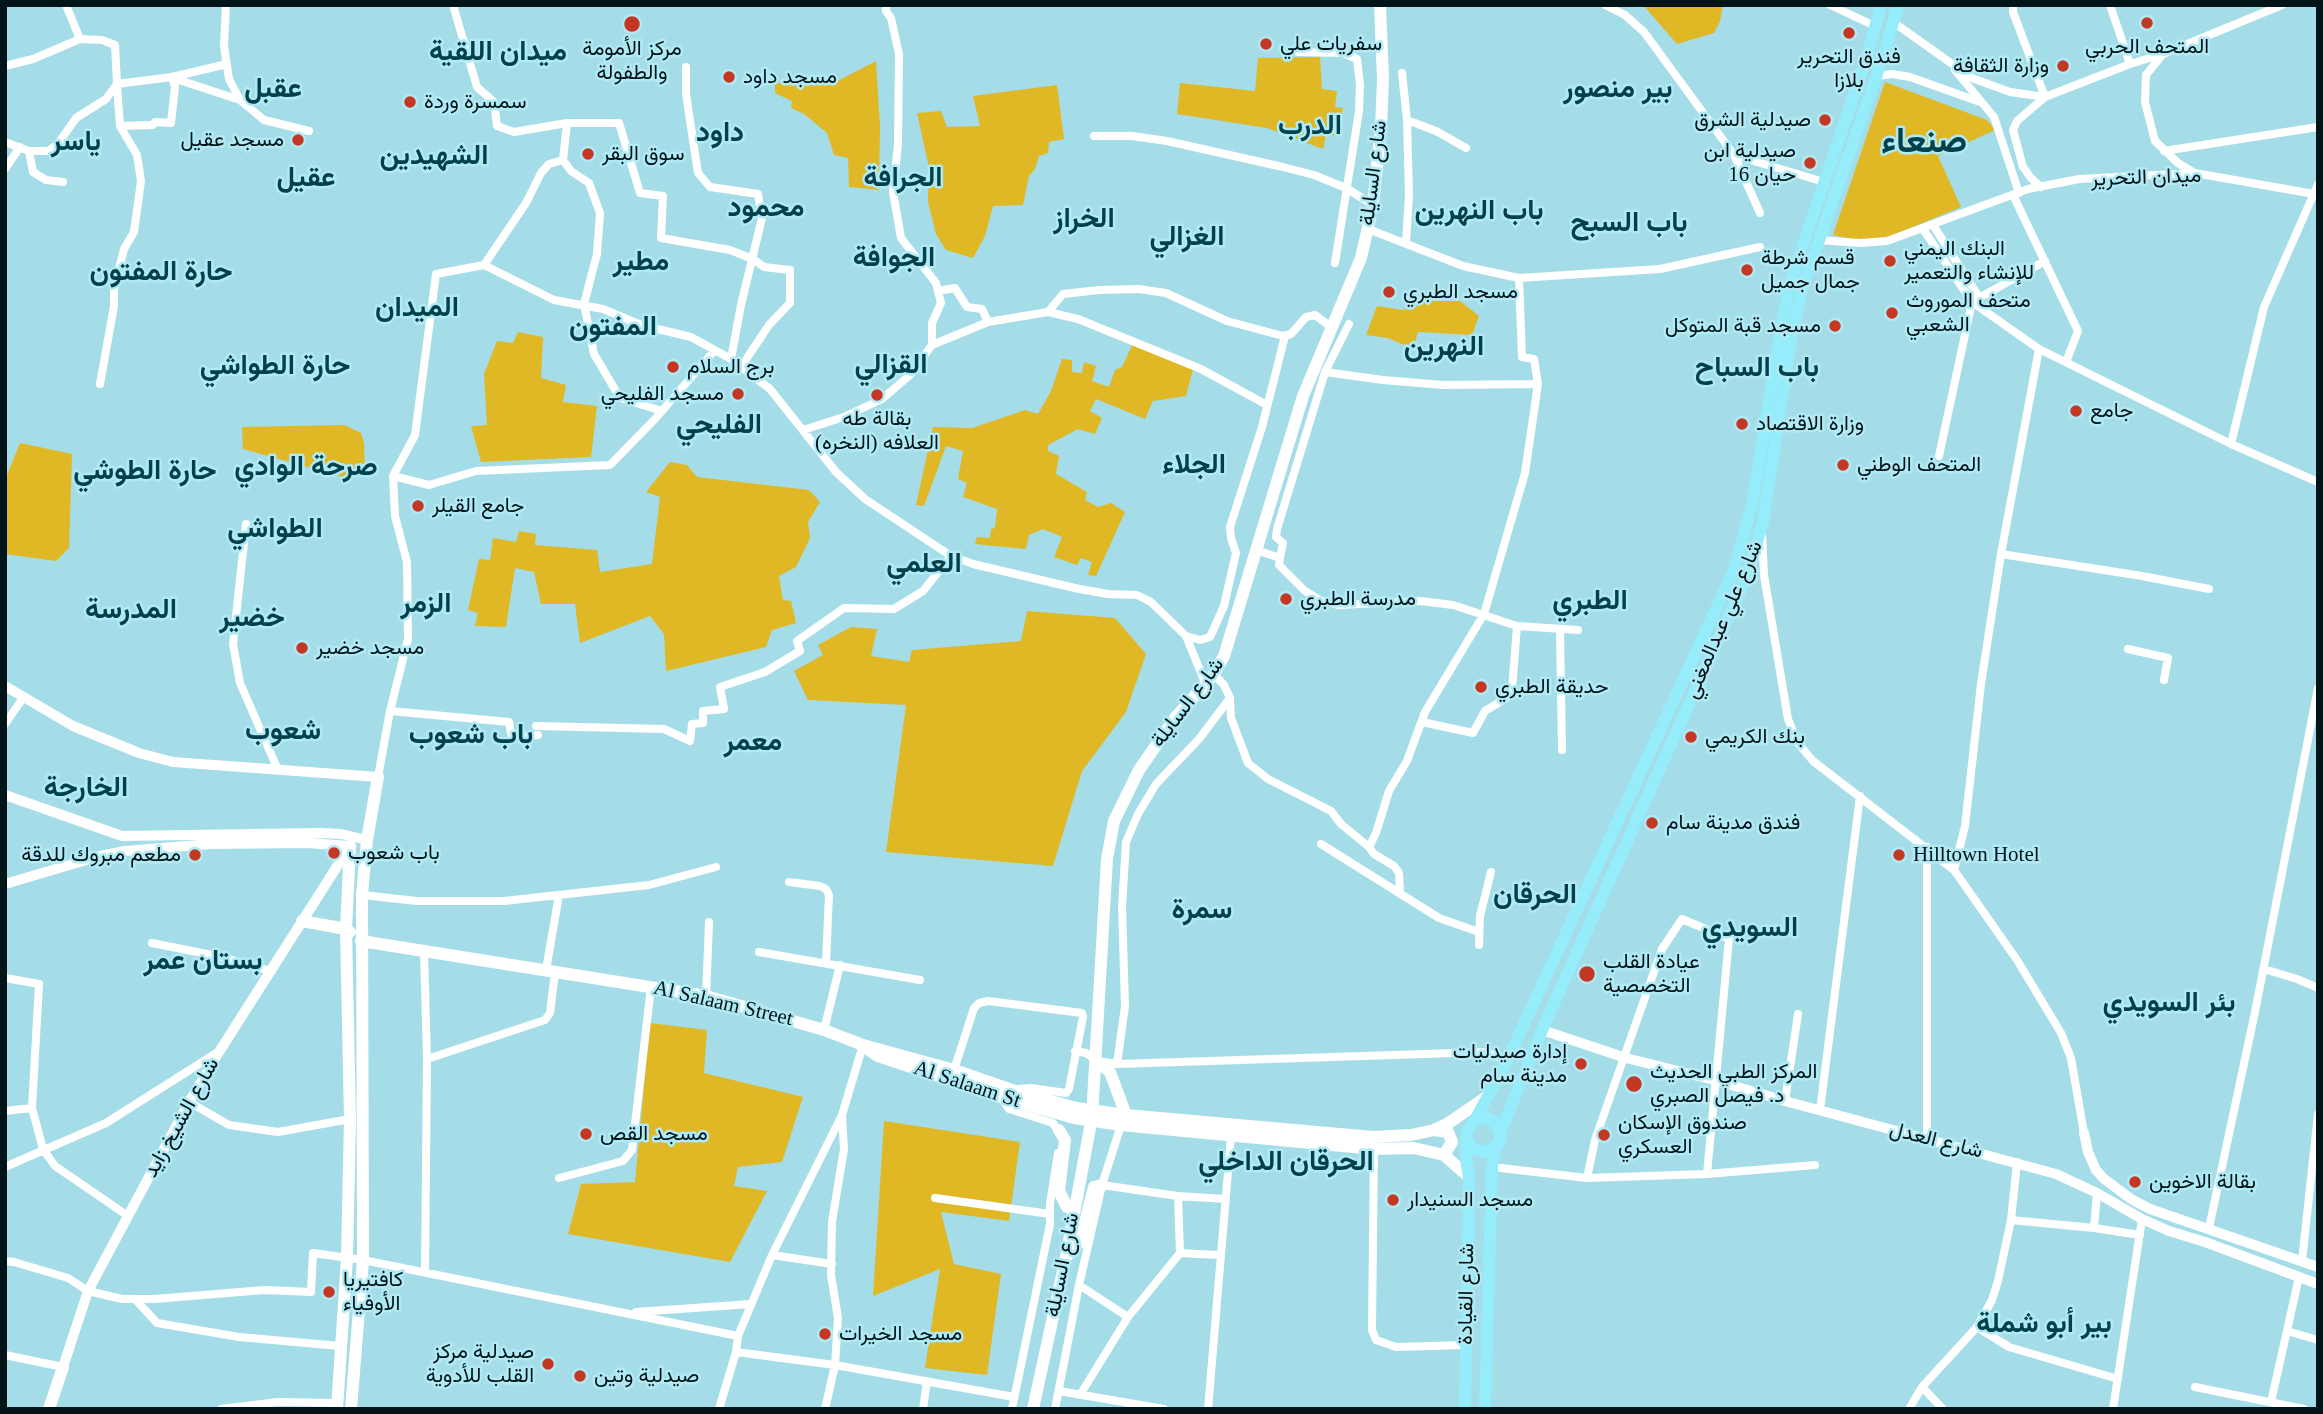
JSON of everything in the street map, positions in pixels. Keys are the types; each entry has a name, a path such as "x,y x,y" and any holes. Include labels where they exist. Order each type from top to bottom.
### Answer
{"main road":[{"name":"شارع السايلة","path":"1033,1409 1090,1134 1097,1061 1107,859 1114,821 1139,769 1175,719 1214,674 1231,638 1303,396 1361,258 1373,205 1383,79 1380,5"},
{"name":"شارع علي عبدالمغني","path":"1475,1120 1507,1061 1734,570 1752,505 1790,283 1867,57 1881,5"},
{"name":"شارع علي عبدالمغني","path":"1501,1131 1542,1030 1746,578 1762,528 1791,338 1802,289 1877,76 1898,5"},
{"path":"1734,570 1746,578"},
{"path":"351,1409 363,1259 362,895 367,840 378,777"},
{"path":"337,1406 347,1258 350,1119 345,929 350,846"},
{"path":"302,921 345,929 361,941"},
{"name":"Al Salaam Street","path":"361,941 706,996 954,1070 1006,1094"},
{"name":"Al Salaam St","path":"863,1045 878,1056 1006,1094 1075,1113 1116,1119"},
{"path":"1097,1061 1110,1072 1116,1119"},
{"path":"1116,1119 1373,1137 1411,1135 1447,1124 1489,1095"},
{"path":"1116,1119 1231,1136 1374,1149 1414,1148 1444,1155 1469,1177"},
{"path":"1491,1119 1501,1131 1500,1141 1495,1149 1486,1152 1477,1151 1470,1146 1466,1137 1468,1127 1475,1120 1491,1119"},
{"path":"1059,1130 1065,1140 1059,1191 1067,1207 1074,1210"},
{"path":"1434,1130 1448,1132 1451,1142 1444,1155"},
{"name":"شارع القيادة","path":"1465,1409 1469,1177 1466,1137"},
{"name":"شارع القيادة","path":"1485,1409 1492,1167 1495,1149"},
{"path":"1066,1257 1080,1242 1094,1186 1102,1185"},
{"path":"57,1409 63,1367"},
{"name":"شارع الشيخ زايد","path":"50,1409 63,1367"}],"street":[{"path":"66,5 80,39"},
{"path":"226,5 225,46 229,79 240,100"},
{"path":"453,5 477,87 494,102 497,126 514,132 567,122 619,123 640,193 663,196 661,238 730,250 753,259 764,267 790,270 790,303 769,325 741,367"},
{"path":"886,5 899,54 898,144 893,192 901,238 936,282 941,303 932,323 932,345"},
{"path":"1605,5 1625,15 1644,32 1734,155 1760,212"},
{"path":"1830,5 1875,26"},
{"path":"2013,5 2013,12 2045,97"},
{"path":"2110,5 2130,64"},
{"path":"2042,187 2023,167 2013,128 2017,121 2045,97 2163,54 2283,5"},
{"path":"1893,22 1972,78 1997,89 2045,97"},
{"path":"5,66 33,59 80,39 102,40 115,45 120,126 137,155 141,181 134,232 124,248 114,289 114,306 100,384"},
{"path":"1298,52 1343,53 1357,59 1360,98 1335,263"},
{"path":"2163,54 2146,75 2145,102 2155,141 2178,163 2195,173"},
{"path":"1946,61 1983,103 1997,126 2016,194 2078,331 2066,362"},
{"path":"5,142 25,149 48,151 58,144 76,118 106,99 117,84 172,77 227,64"},
{"path":"686,67 689,120 698,173 710,187 758,194 762,218 731,359"},
{"path":"1402,73 1407,120 1409,195 1406,243"},
{"path":"1877,76 1910,76 1983,103"},
{"path":"172,77 240,100 264,120 309,131"},
{"path":"120,126 171,123 176,87 172,77"},
{"path":"1407,120 1436,131 1466,148"},
{"path":"567,122 563,160 570,171 589,183 600,213 597,254 584,304 594,354 620,398 662,411"},
{"path":"2164,151 2318,127"},
{"path":"1094,136 1132,136 1167,141 1283,167 1314,175 1346,188 1373,205"},
{"path":"5,169 25,149"},
{"path":"25,149 33,172 46,180 63,182"},
{"path":"1734,155 1824,182"},
{"path":"484,265 526,203 541,173 549,163 563,160"},
{"name":"ميدان التحرير","path":"1819,240 1874,243 1887,241 2016,194 2079,179 2195,173 2314,194"},
{"path":"2231,444 2264,307 2318,184"},
{"path":"1933,225 1976,300 1939,456"},
{"path":"1368,229 1463,266 1519,278 1660,269 1760,247"},
{"path":"1923,229 1976,300 2039,349 2231,444 2318,482"},
{"path":"1976,300 2045,261"},
{"path":"5,686 73,726 139,752 173,762 378,777 390,711 408,639 407,562 395,516 393,476 415,435 436,274 484,265 554,300 603,309 642,325 691,337 731,359 769,388 836,472 865,499 951,556 973,564 1079,589 1136,595 1151,602 1186,636 1206,685"},
{"path":"1369,847 1389,791 1407,761 1425,712 1484,614 1525,473 1538,384 1534,359 1522,357 1519,278"},
{"path":"938,290 955,288 967,307 982,309 988,323"},
{"path":"1048,312 1063,295 1099,290 1139,289 1166,293 1227,321 1285,336 1291,334 1306,317 1315,314 1331,327"},
{"path":"803,430 844,418 882,399 911,375 932,345 988,323 1048,312 1078,319 1201,369 1268,405"},
{"path":"1349,324 1325,372 1277,529 1276,537 1283,543 1279,565 1305,591 1321,601 1339,605 1421,601 1453,605 1517,626 1578,630"},
{"path":"1186,636 1200,640 1210,637 1224,606 1236,553 1230,527 1268,405 1285,336"},
{"path":"1954,870 1965,826 1981,684 2001,554 2039,349"},
{"path":"393,476 429,485 476,471 610,465 714,351"},
{"path":"1325,372 1433,384 1538,384"},
{"path":"246,524 233,644 240,683 278,770"},
{"path":"1762,528 1765,575 1790,727 1797,742 1807,755 1954,870 2017,960 2061,1032 2071,1058 2088,1152 2096,1170 2122,1193 2150,1209 2318,1267"},
{"path":"1256,550 1280,558"},
{"path":"2001,554 2209,589"},
{"path":"536,726 664,729 690,741 692,724 703,723 703,711 724,709 720,687 765,672 800,651 797,641 844,608 894,609 923,591 951,556"},
{"path":"1422,722 1473,733 1485,711 1508,697 1512,690 1517,626"},
{"path":"1560,629 1562,750"},
{"path":"2129,649 2168,658 2164,680"},
{"path":"1214,674 1224,685 1230,698 1231,718 1248,762 1279,786 1331,811 1341,824 1374,854 1394,866 1399,873 1400,892"},
{"path":"2209,1228 2264,969 2318,688"},
{"path":"5,724 23,698"},
{"path":"1117,1064 1125,1006 1122,907 1126,842 1138,814 1156,784 1199,739 1230,698"},
{"path":"390,711 509,723 512,738 538,736"},
{"path":"5,795 122,836 320,833 341,834 367,840"},
{"path":"1820,1110 1860,796"},
{"path":"5,884 125,851 211,844 306,843 350,846"},
{"path":"1321,844 1439,918 1479,932"},
{"name":"شارع الشيخ زايد","path":"63,1367 88,1291 189,1102 350,846"},
{"path":"1927,847 1927,1140"},
{"path":"362,895 417,901 504,901 649,885 716,867"},
{"path":"1479,945 1480,916 1491,872"},
{"path":"789,882 820,886 826,889 829,895 826,962"},
{"path":"427,1059 545,1020 550,1013 551,971 559,895"},
{"path":"1587,1178 1595,1140 1626,1058 1662,949 1682,919 1729,939 1707,1174"},
{"path":"706,996 709,922"},
{"path":"152,943 222,957 270,971"},
{"path":"424,951 427,1059 425,1272"},
{"path":"759,952 920,980"},
{"path":"824,1030 840,965"},
{"path":"2264,969 2318,988"},
{"path":"5,978 39,984 32,1108 43,1149 55,1166 128,1216"},
{"path":"559,1178 623,1161 632,1150 651,987"},
{"path":"954,1070 974,1008 983,1002 1080,1012 1083,1017 1066,1093 1031,1088 1006,1094 1005,1105 1013,1112 1053,1123 1059,1130 1050,1214 1012,1409"},
{"path":"1784,1101 1798,1014"},
{"name":"شارع العدل","path":"1542,1030 1626,1058 2056,1174 2097,1192 2142,1219 2318,1284"},
{"path":"719,1409 738,1336 772,1255 842,1115 863,1045"},
{"path":"1075,1051 1086,1053 1097,1061 1117,1064 1486,1052 1507,1061"},
{"path":"5,1167 106,1123 219,1052"},
{"path":"189,1102 229,1125 278,1132 350,1119"},
{"path":"5,1111 32,1108"},
{"path":"2302,1261 2318,1114"},
{"path":"825,1409 835,1365 838,1318 832,1264 832,1222 844,1149 842,1115"},
{"path":"1055,1409 1116,1119"},
{"path":"1208,1409 1231,1136"},
{"path":"1374,1149 1372,1330 1376,1340 1396,1347 1466,1345"},
{"path":"1909,1409 1922,1387 1978,1327 1992,1300 2011,1220 2017,1162"},
{"path":"1492,1167 1587,1178 1707,1174 1815,1165"},
{"path":"1102,1185 1178,1196 1225,1199"},
{"path":"2094,1228 2097,1192"},
{"path":"1080,1395 1128,1317 1180,1253 1178,1196"},
{"path":"935,1198 1050,1214"},
{"path":"2113,1409 2142,1219"},
{"path":"2011,1220 2140,1234"},
{"path":"5,1261 68,1278 88,1291 122,1299 135,1299 264,1290 311,1292 313,1253 363,1259 738,1336"},
{"path":"1180,1253 1219,1255"},
{"path":"772,1255 832,1264"},
{"path":"2271,1402 2299,1276"},
{"path":"1079,1285 1128,1317"},
{"path":"135,1299 157,1322 239,1337 340,1346"},
{"path":"624,1312 751,1304"},
{"path":"1978,1327 2009,1347 2118,1379"},
{"path":"2287,1331 2318,1340"},
{"path":"736,1352 835,1365 1014,1398"},
{"path":"5,1355 63,1367"},
{"path":"923,1409 927,1381"},
{"path":"1922,1387 1942,1408"},
{"path":"2194,1387 2304,1409"},
{"path":"1059,1391 1134,1406 1164,1409"},
{"path":"221,1409 278,1402 337,1406"}],"shaded area":[{"path":"1643,5 1723,5 1714,33 1677,44"},
{"path":"1320,57 1322,89 1337,91 1335,107 1343,108 1338,136 1326,135 1323,149 1267,128 1177,114 1180,83 1255,91 1258,58"},
{"path":"876,61 880,126 879,190 849,187 848,158 834,155 827,133 804,114 791,108 792,101 775,93 775,83 830,85"},
{"path":"1885,82 1987,120 1995,130 1938,156 1961,207 1889,237 1860,241 1833,235"},
{"path":"1057,85 1064,139 1049,142 1048,153 1039,156 1035,169 1029,176 1023,205 993,206 985,236 973,258 946,250 936,234 928,202 928,163 917,113 941,111 947,127 980,126 973,96"},
{"path":"1416,301 1460,301 1479,316 1472,335 1418,332 1413,349 1388,338 1366,335 1377,306 1403,310 1413,306"},
{"path":"518,332 543,337 541,378 566,385 563,402 597,406 591,457 481,462 471,426 487,425 484,374 497,341 513,343"},
{"path":"1134,341 1193,369 1186,396 1153,401 1145,419 1096,399 1090,411 1102,418 1095,434 1078,429 1048,445 1048,451 1059,456 1056,474 1087,492 1085,500 1098,507 1111,503 1125,512 1096,576 1088,575 1092,562 1081,558 1077,565 1054,557 1062,537 1043,529 1029,535 1026,549 975,544 977,537 990,538 991,529 995,528 997,509 963,497 967,483 958,479 963,451 946,446 924,506 916,505 933,427 972,428 1025,410 1038,414 1051,391 1062,359 1072,360 1072,372 1082,373 1084,362 1096,366 1092,381 1109,387 1115,370 1122,367"},
{"path":"344,425 361,433 365,475 343,477 243,449 242,427"},
{"path":"20,443 72,454 69,548 56,561 5,554 5,475"},
{"path":"670,462 687,465 697,477 809,490 820,502 808,522 810,538 796,567 779,576 783,600 791,601 796,623 772,630 766,647 666,671 664,634 650,616 580,643 575,604 541,604 534,572 515,568 506,627 475,626 478,613 468,610 479,559 490,560 493,538 516,542 519,531 536,534 535,545 597,550 600,572 652,564 660,497 646,492"},
{"path":"1027,611 1115,618 1146,654 1126,712 1082,771 1053,866 886,852 906,705 808,700 794,671 823,655 818,645 851,627 877,629 871,656 909,662 912,650 1021,641"},
{"path":"650,1023 707,1030 704,1073 803,1097 782,1162 738,1167 734,1186 767,1191 730,1262 568,1234 581,1184 635,1182"},
{"path":"884,1121 1020,1142 1009,1221 941,1212 954,1264 1001,1274 987,1375 925,1368 940,1269 873,1296"}],"place":[{"name":"المتحف الحربي","path":"2147,23"},
{"name":"مركز الأمومة والطفولة","path":"632,24"},
{"name":"فندق التحرير بلازا","path":"1849,33"},
{"name":"سفريات علي","path":"1266,44"},
{"name":"وزارة الثقافة","path":"2063,66"},
{"name":"مسجد داود","path":"729,77"},
{"name":"سمسرة وردة","path":"410,102"},
{"name":"صيدلية الشرق","path":"1825,120"},
{"name":"مسجد عقيل","path":"298,140"},
{"name":"سوق البقر","path":"588,154"},
{"name":"صيدلية ابن حيان 16","path":"1810,163"},
{"name":"البنك اليمني للإنشاء والتعمير","path":"1890,261"},
{"name":"قسم شرطة جمال جميل","path":"1747,270"},
{"name":"مسجد الطبري","path":"1389,292"},
{"name":"متحف الموروث الشعبي","path":"1892,313"},
{"name":"مسجد قبة المتوكل","path":"1835,326"},
{"name":"برج السلام","path":"673,367"},
{"name":"مسجد الفليحي","path":"738,394"},
{"name":"بقالة طه العلافه (النخره)","path":"877,395"},
{"name":"جامع","path":"2076,411"},
{"name":"وزارة الاقتصاد","path":"1742,424"},
{"name":"المتحف الوطني","path":"1843,465"},
{"name":"جامع القيلر","path":"418,506"},
{"name":"مدرسة الطبري","path":"1286,599"},
{"name":"مسجد خضير","path":"302,648"},
{"name":"حديقة الطبري","path":"1481,687"},
{"name":"بنك الكريمي","path":"1691,737"},
{"name":"فندق مدينة سام","path":"1652,823"},
{"name":"باب شعوب","path":"334,853"},
{"name":"مطعم مبروك للدقة","path":"195,855"},
{"name":"Hilltown Hotel","path":"1899,855"},
{"name":"عيادة القلب التخصصية","path":"1587,974"},
{"name":"إدارة صيدليات مدينة سام","path":"1581,1064"},
{"name":"المركز الطبي الحديث د. فيصل الصبري","path":"1634,1084"},
{"name":"مسجد القص","path":"586,1134"},
{"name":"صندوق الإسكان العسكري","path":"1604,1135"},
{"name":"بقالة الاخوين","path":"2135,1182"},
{"name":"مسجد السنيدار","path":"1393,1200"},
{"name":"كافتيريا الأوفياء","path":"329,1292"},
{"name":"مسجد الخيرات","path":"825,1334"},
{"name":"صيدلية مركز القلب للأدوية","path":"548,1364"},
{"name":"صيدلية وتين","path":"580,1376"}],"district":[{"name":"ميدان اللقية","path":"498,53"},
{"name":"عقبل","path":"273,90"},
{"name":"بير منصور","path":"1618,90"},
{"name":"الدرب","path":"1310,127"},
{"name":"داود","path":"720,134"},
{"name":"ياسر","path":"76,143"},
{"name":"صنعاء","path":"1924,143"},
{"name":"الشهيدين","path":"434,157"},
{"name":"عقيل","path":"306,179"},
{"name":"الجرافة","path":"903,179"},
{"name":"محمود","path":"766,209"},
{"name":"باب النهرين","path":"1479,212"},
{"name":"الخراز","path":"1084,220"},
{"name":"باب السبح","path":"1629,224"},
{"name":"الغزالي","path":"1187,238"},
{"name":"الجوافة","path":"894,259"},
{"name":"مطير","path":"641,263"},
{"name":"حارة المفتون","path":"161,273"},
{"name":"الميدان","path":"417,309"},
{"name":"المفتون","path":"613,328"},
{"name":"النهرين","path":"1444,348"},
{"name":"القزالي","path":"891,366"},
{"name":"حارة الطواشي","path":"275,367"},
{"name":"باب السباح","path":"1757,369"},
{"name":"الفليحي","path":"719,426"},
{"name":"الجلاء","path":"1194,466"},
{"name":"صرحة الوادي","path":"306,468"},
{"name":"حارة الطوشي","path":"145,472"},
{"name":"الطواشي","path":"275,530"},
{"name":"العلمي","path":"924,565"},
{"name":"الطبري","path":"1590,602"},
{"name":"الزمر","path":"426,605"},
{"name":"المدرسة","path":"131,611"},
{"name":"خضير","path":"252,619"},
{"name":"شعوب","path":"283,732"},
{"name":"باب شعوب","path":"471,736"},
{"name":"معمر","path":"753,743"},
{"name":"الخارجة","path":"86,789"},
{"name":"الحرقان","path":"1535,896"},
{"name":"سمرة","path":"1202,911"},
{"name":"السويدي","path":"1750,929"},
{"name":"بستان عمر","path":"203,962"},
{"name":"بئر السويدي","path":"2169,1004"},
{"name":"الحرقان الداخلي","path":"1286,1163"},
{"name":"بير أبو شملة","path":"2044,1325"}]}
